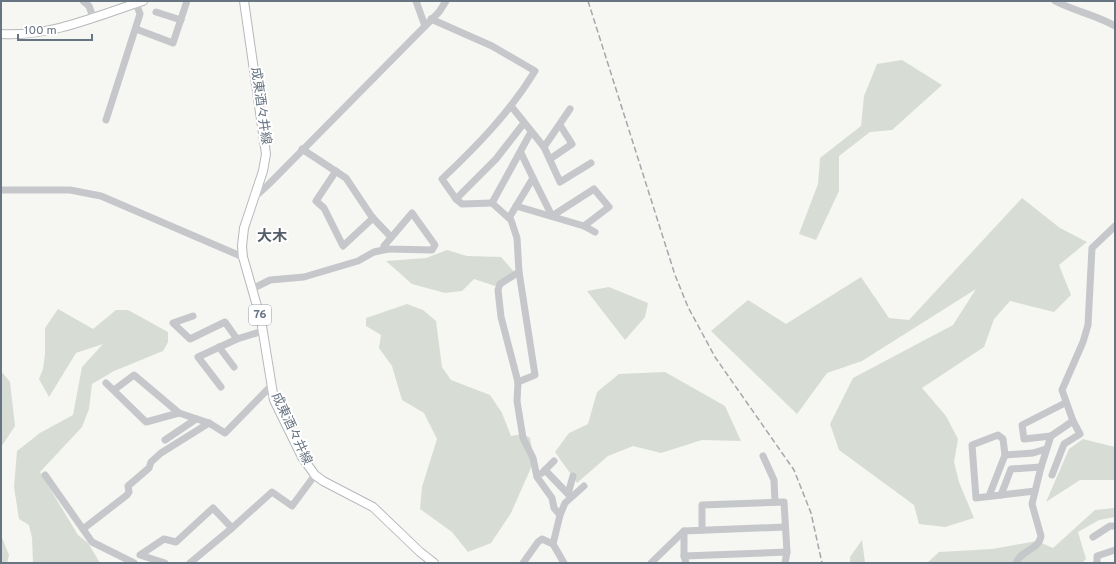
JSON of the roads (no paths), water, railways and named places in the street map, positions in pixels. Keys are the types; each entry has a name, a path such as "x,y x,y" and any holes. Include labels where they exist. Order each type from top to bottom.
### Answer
{"main road":[{"name":"成東酒々井線","path":"244,1 266,154 263,171 254,194 244,228 243,257 263,331 274,400 302,457 314,475 372,507 420,552 434,563"},
{"path":"1,34 24,34 53,30 140,2"}],"street":[{"path":"83,1 89,6 93,17"},
{"path":"136,29 174,43 187,1"},
{"path":"416,1 424,26"},
{"path":"254,194 257,195 269,184 444,6 446,1"},
{"path":"1055,1 1072,9 1096,16 1115,26"},
{"path":"106,120 136,29 140,14 140,2"},
{"path":"156,12 181,20"},
{"path":"431,19 492,46 535,71 511,106 475,148 442,179 456,199 462,204 492,203 509,218 517,238 519,272 535,375 518,382"},
{"path":"511,106 544,147 560,182 591,163"},
{"path":"544,147 570,109"},
{"path":"456,199 496,159 524,123"},
{"path":"550,159 572,144 560,125"},
{"path":"492,203 516,157 521,153 531,132"},
{"path":"302,149 346,178 373,218 391,237"},
{"path":"521,153 552,216"},
{"path":"336,171 316,201 324,208 343,246 373,218"},
{"path":"509,218 533,178"},
{"path":"552,216 594,188 609,207 584,226"},
{"path":"1,190 70,190 101,196 243,257"},
{"path":"516,206 584,226 595,232"},
{"path":"252,289 270,280 304,277 358,261 374,252 388,249 432,250 435,246 412,213 384,246 388,249"},
{"path":"1052,476 1064,444 1080,434 1072,421 1062,390 1083,342 1088,325 1092,248 1115,226"},
{"path":"519,272 500,284 498,290 501,317 518,382 517,402 520,422 537,477 552,498 554,508 560,516"},
{"path":"193,316 173,323 190,339 225,322 237,339"},
{"path":"221,387 198,357 237,339 263,331"},
{"path":"219,347 234,367"},
{"path":"114,390 134,375 179,413 209,423 225,433 228,432 271,386"},
{"path":"106,383 146,422 179,413"},
{"path":"1065,403 1022,425 1024,439 1051,436 1072,421"},
{"path":"165,440 196,419"},
{"path":"83,529 127,495 129,492 128,486 149,468 151,462 161,453 209,423"},
{"path":"989,496 1005,455 1003,439 998,435 972,445 976,498 1035,491"},
{"path":"1016,563 1022,554 1037,546 1040,542 1041,536 1032,510 1041,467 1051,436"},
{"path":"1005,455 1033,453 1046,449"},
{"path":"762,456 774,480 775,502"},
{"path":"537,477 554,461"},
{"path":"1001,495 1011,469 1041,467"},
{"path":"545,470 568,494 573,476"},
{"path":"45,475 92,542 134,563"},
{"path":"190,563 272,492 292,506 314,475"},
{"path":"553,544 565,503 584,486"},
{"path":"702,530 702,505 784,502 787,552 785,563"},
{"path":"165,563 140,555 164,539 176,542 214,508 232,528"},
{"path":"1093,537 1110,526 1115,526"},
{"path":"651,563 684,531 786,527"},
{"path":"684,531 685,560 787,552"},
{"path":"523,563 538,542 542,539 553,544 564,563"},
{"path":"1097,563 1097,556 1115,550"}],"railway":[{"path":"588,1 675,275 688,307 715,357 794,470 811,513 822,563"}],"district":[{"name":"大木","path":"272,237"}]}
